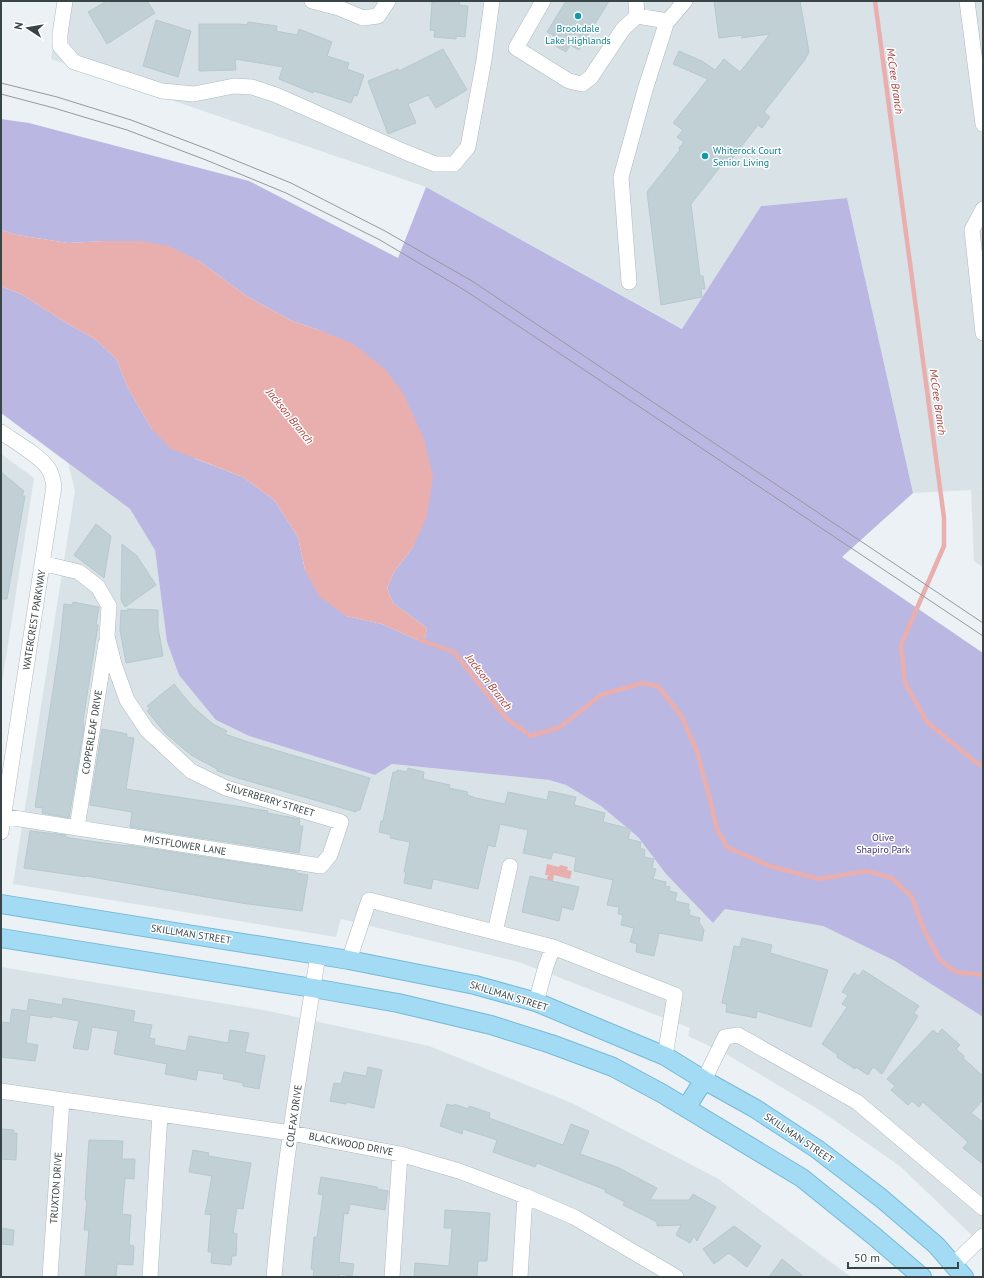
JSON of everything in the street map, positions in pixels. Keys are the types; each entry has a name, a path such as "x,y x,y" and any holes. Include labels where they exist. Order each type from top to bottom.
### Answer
{"main road":[{"name":"SKILLMAN STREET","path":"1,904 349,960 475,985 536,1002 665,1056 756,1109 817,1149 881,1198 936,1245 958,1271"},
{"path":"1,938 313,988 398,1004 491,1025 551,1044 613,1067 686,1108 802,1178 922,1277"},
{"path":"686,1108 704,1080"}],"street":[{"path":"65,1 60,34 60,46 74,62 162,91 194,94 234,86 252,86 435,164 454,164 468,147 484,60 492,1"},
{"path":"312,1 339,8 363,18 378,16 388,1"},
{"path":"543,1 516,48 569,81 582,84 591,77 624,29 637,16 636,1"},
{"path":"629,282 621,177 645,90 668,21 685,1"},
{"path":"966,1 983,124"},
{"path":"637,16 668,21"},
{"path":"983,209 972,230 983,333"},
{"name":"WATERCREST PARKWAY","path":"1,432 43,462 53,477 54,486 2,816 1,832"},
{"name":"SILVERBERRY STREET","path":"42,563 79,572 98,587 109,606 107,636 114,664 126,700 147,730 190,771 226,788 341,822"},
{"name":"COPPERLEAF DRIVE","path":"76,828 107,636"},
{"name":"MISTFLOWER LANE","path":"2,816 320,866 330,855 341,822"},
{"path":"495,932 510,866"},
{"path":"349,960 369,900 554,947 675,995 665,1056"},
{"path":"536,1002 546,966 554,947"},
{"name":"COLFAX DRIVE","path":"274,1277 278,1229 291,1133 318,955"},
{"path":"704,1080 725,1037 738,1035 858,1102 983,1208"},
{"name":"BLACKWOOD DRIVE","path":"1,1091 291,1133 400,1154 459,1171 525,1196 574,1217 676,1277"},
{"name":"TRUXTON DRIVE","path":"50,1277 62,1100"},
{"path":"150,1277 160,1114"},
{"path":"392,1277 400,1154"},
{"path":"520,1277 525,1196"},
{"path":"958,1271 983,1236"}],"shaded area":[{"path":"60,1 983,1 983,488 913,493 847,198 761,206 683,329 426,187 51,59"},
{"path":"1,454 34,478 1,689"},
{"path":"68,463 130,509 155,549 167,642 216,720 249,736 375,775 392,764 549,780 566,785 601,806 638,837 666,874 713,923 725,909 823,926 895,961 983,1017 983,1246 901,1167 821,1111 726,1054 688,1036 690,1028 519,962 341,919 336,937 13,884 75,491"},
{"path":"983,488 983,567 974,561 971,490"},
{"path":"1,967 264,1010 429,1046 572,1103 717,1178 851,1277 1,1277"}],"green space":[{"name":"Olive Shapiro Park","path":"1,119 29,123 249,181 398,258 426,187 682,329 761,206 847,198 913,493 842,557 983,653 983,1017 895,961 823,926 725,909 713,923 666,874 638,837 601,806 566,785 549,780 392,764 375,775 249,736 216,720 179,675 167,642 155,550 130,509 1,413 1,286 23,295 63,321 95,339 117,360 127,386 151,428 196,459 243,477 275,501 298,537 305,570 346,616 382,624 424,643 427,628 393,603 387,588 394,572 413,547 319,330 292,321 248,297 199,261 105,241 68,243 17,235 1,230"}],"water":[{"path":"1,230 17,235 68,243 141,241 169,246 199,261 248,297 292,321 352,343 385,369 403,393 424,439 433,477 427,516 413,547 394,572 387,588 393,603 427,628 424,643 382,624 346,616 319,596 305,570 298,537 275,501 243,477 171,449 151,428 127,386 117,360 95,339 63,321 23,295 1,286"},
{"path":"547,864 559,867 560,865 568,867 567,870 572,871 570,879 554,875 552,884 546,883 548,875 545,875"}],"building":[{"path":"107,1 147,1 155,13 107,44 88,12"},
{"path":"435,1 460,1 459,5 468,6 465,37 456,36 456,39 434,37 435,31 430,30 432,2 435,3"},
{"name":"Brookdale Lake Highlands","path":"566,1 609,1 579,50 570,45 566,52 552,44 556,37 547,32"},
{"name":"Whiterock Court Senior Living","path":"714,1 800,1 809,52 804,61 764,112 770,117 762,128 758,125 727,165 724,162 691,204 700,276 703,276 705,289 701,289 702,297 661,305 647,192 680,150 679,148 684,142 677,137 683,130 673,123 708,79 673,64 679,51 702,61 715,70 724,59 740,72 770,34 741,38 744,35 719,38"},
{"path":"156,20 191,31 178,77 143,66"},
{"path":"248,22 277,26 276,31 297,35 299,29 332,42 327,56 349,63 347,69 364,75 357,96 354,95 351,103 314,91 313,93 279,79 283,67 235,59 236,70 199,71 199,24 247,25"},
{"path":"443,49 467,90 436,108 428,95 408,104 416,123 388,134 368,81 398,69 399,71"},
{"path":"1,472 24,491 22,496 25,496 7,599 1,599"},
{"path":"96,524 111,536 104,578 74,555"},
{"path":"122,544 137,556 156,585 125,607 121,600"},
{"path":"73,602 99,607 96,625 98,625 83,721 84,727 69,818 42,813 43,808 35,807 59,651 64,604 72,605"},
{"path":"127,609 158,610 158,627 163,656 126,663 120,630 121,610 128,611"},
{"path":"174,684 192,706 213,724 227,731 225,734 370,778 360,810 357,810 356,812 238,778 217,771 217,769 191,755 166,734 147,711 150,709 147,706"},
{"path":"102,729 127,734 126,737 134,738 126,789 268,811 267,813 300,819 299,826 303,826 299,853 130,827 132,812 90,805"},
{"path":"408,768 424,772 423,779 450,785 449,788 468,792 467,795 476,798 505,804 508,792 547,800 549,791 576,797 574,805 605,813 603,822 631,829 628,839 641,842 640,848 645,850 644,857 654,859 652,868 656,869 653,879 666,882 665,886 670,887 669,891 677,893 675,901 689,904 689,915 700,918 699,922 704,930 702,941 659,933 654,956 636,952 637,944 630,942 634,928 621,925 623,915 618,914 619,907 607,905 613,880 574,871 576,857 553,852 551,859 523,853 528,830 500,824 495,847 488,845 478,889 433,879 431,889 404,883 406,872 404,872 410,842 390,838 391,835 379,832 381,821 383,821 393,772 397,772 397,770 407,772"},
{"path":"30,831 66,835 66,837 70,838 127,845 296,871 296,873 308,875 302,911 241,903 86,876 24,868"},
{"path":"530,876 579,887 573,910 562,907 559,921 522,912"},
{"path":"742,938 772,945 770,953 828,970 811,1027 757,1011 756,1018 726,1012 727,1004 722,1003 734,946 740,947"},
{"path":"863,970 919,1006 914,1013 918,1016 882,1074 873,1067 868,1075 856,1067 855,1069 837,1057 838,1055 822,1044 847,1007 842,1004 848,995 842,992 854,973 859,976"},
{"path":"63,998 135,1011 133,1022 152,1025 149,1038 155,1039 154,1045 186,1051 189,1036 228,1043 230,1030 249,1033 245,1052 265,1056 259,1089 243,1086 243,1083 223,1079 224,1074 198,1070 196,1080 165,1074 167,1064 114,1054 118,1031 92,1027 88,1050 73,1048 79,1021 52,1016 52,1018 30,1015 26,1043 38,1045 35,1061 1,1057 1,1022 10,1023 12,1009 27,1011 29,999 62,1005"},
{"path":"942,1029 960,1045 956,1049 964,1056 963,1058 983,1076 983,1100 971,1113 983,1122 983,1164 963,1148 968,1142 923,1102 919,1107 912,1101 908,1105 891,1090 895,1086 887,1079 933,1030 938,1034"},
{"path":"368,1067 382,1070 374,1108 346,1102 346,1104 330,1101 334,1083 341,1084 344,1072 366,1076"},
{"path":"447,1104 454,1106 454,1104 468,1109 469,1106 490,1113 489,1118 563,1145 571,1124 589,1131 580,1154 617,1167 657,1188 650,1200 689,1200 693,1194 716,1207 697,1241 694,1236 690,1243 676,1235 681,1225 657,1226 657,1222 623,1205 625,1202 605,1192 606,1190 537,1163 535,1167 493,1152 497,1140 463,1129 462,1134 440,1126"},
{"path":"1,1129 14,1130 13,1133 17,1133 16,1160 1,1159"},
{"path":"89,1140 123,1141 122,1159 135,1159 134,1179 125,1178 122,1214 131,1215 129,1245 134,1246 133,1265 117,1264 116,1277 85,1277 89,1230 84,1230 87,1200 85,1200"},
{"path":"193,1150 209,1153 208,1156 251,1163 243,1209 237,1208 233,1233 237,1234 236,1256 232,1256 231,1265 211,1263 212,1252 208,1252 211,1215 205,1214 212,1176 189,1172"},
{"path":"321,1177 377,1187 377,1189 388,1191 385,1210 350,1204 348,1214 344,1213 339,1262 354,1264 352,1276 339,1274 339,1277 313,1277 314,1270 311,1269 314,1237 317,1237 323,1195 318,1194"},
{"path":"445,1210 490,1213 487,1261 478,1261 477,1277 414,1277 415,1263 449,1266 452,1228 444,1228"},
{"path":"734,1226 761,1246 747,1267 729,1253 714,1264 703,1249"},
{"path":"1,1228 14,1230 13,1245 1,1244"},
{"path":"782,1259 804,1277 769,1277"}],"waterway":[{"name":"McCree Branch","path":"875,1 944,518 944,546 901,645 905,683 927,722 983,767"},
{"name":"Jackson Branch","path":"420,640 454,652 506,718 531,736 560,727 601,695 642,683 658,686 682,717 697,752 717,829 727,847 770,866 819,879 866,871 892,878 912,897 924,930 940,960 956,972 983,975"}],"tram line":[{"path":"1,83 57,97 131,120 210,150 291,183 385,231 472,281 983,623"},
{"path":"1,94 127,130 206,160 286,193 380,240 466,291 983,636"}],"place":[{"name":"Brookdale Lake Highlands","path":"578,16"},
{"name":"Whiterock Court Senior Living","path":"705,156"}]}
